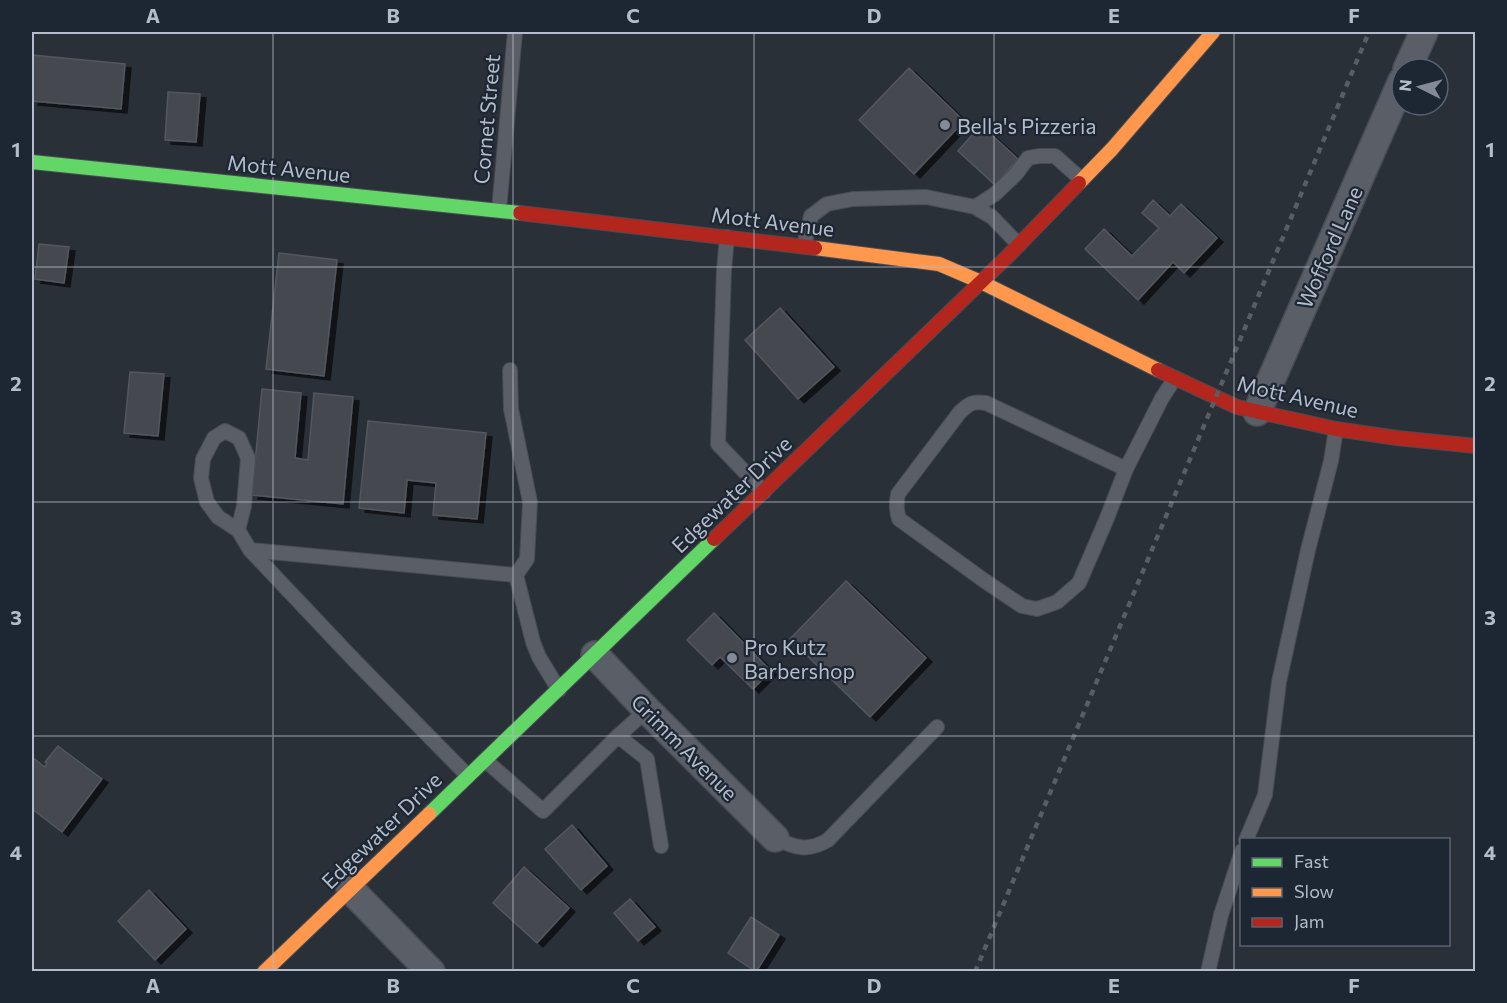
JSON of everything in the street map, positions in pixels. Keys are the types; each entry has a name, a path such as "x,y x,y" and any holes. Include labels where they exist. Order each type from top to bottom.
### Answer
{"street":[{"name":"Edgewater Drive","path":"264,972 1019,245 1112,148 1213,32"},
{"path":"1413,57 1424,32"},
{"name":"Wofford Lane","path":"1257,412 1390,108"},
{"name":"Mott Avenue","path":"32,162 498,210 939,264 981,282 1237,407 1336,429 1476,446"},
{"name":"Grimm Avenue","path":"595,655 775,838"},
{"path":"350,889 431,972"}],"lane":[{"name":"Cornet Street","path":"498,210 515,32"},
{"path":"975,207 995,194 1016,174 1028,158 1054,156 1082,180"},
{"path":"804,246 811,216 827,204 853,199 926,197 975,207 992,217 1019,245"},
{"path":"728,237 724,270 718,444 764,492"},
{"path":"510,370 511,409 530,502 527,559 516,575 533,642 558,690"},
{"path":"1126,469 986,403 970,403 960,412 898,494 897,513 899,519 1022,606 1037,609 1057,602 1079,583 1126,469 1162,398 1175,378"},
{"path":"1247,838 1264,795 1279,682 1308,550 1331,461 1336,429"},
{"path":"238,530 244,506 248,458 239,438 225,431 214,438 203,459 201,478 207,502 218,518 238,530 250,550 468,777"},
{"path":"250,550 516,575"},
{"path":"485,760 543,812 647,710"},
{"path":"775,838 792,846 805,848 818,846 828,840 937,727"},
{"path":"618,736 647,759 661,846"},
{"path":"1208,972 1221,915 1240,857"}],"building":[{"path":"32,55 125,64 121,109 32,101"},
{"path":"909,68 964,121 914,174 859,120"},
{"path":"168,92 200,94 196,142 165,140"},
{"path":"981,125 1018,159 995,185 958,151"},
{"path":"1153,200 1170,216 1181,204 1217,238 1184,273 1173,262 1138,300 1085,249 1104,229 1132,256 1159,228 1142,213"},
{"path":"39,244 69,247 64,283 35,279"},
{"path":"279,253 337,260 324,376 266,369"},
{"path":"780,308 834,367 798,399 745,340"},
{"path":"130,372 164,374 158,436 124,433"},
{"path":"262,389 301,393 295,458 308,460 314,393 353,397 343,504 252,495"},
{"path":"368,421 486,433 477,519 433,515 436,483 407,480 404,513 359,508"},
{"path":"846,581 926,658 870,717 790,639"},
{"path":"714,613 771,671 753,689 720,657 712,665 687,640"},
{"path":"58,746 102,779 62,832 32,809 32,757 45,767 47,763 45,762"},
{"path":"572,825 607,866 581,890 545,849"},
{"path":"524,867 569,908 537,943 493,903"},
{"path":"149,890 186,929 155,960 118,921"},
{"path":"630,899 655,927 638,941 614,913"},
{"path":"751,917 779,935 756,972 728,953"}],"railway":[{"path":"975,972 1369,32"}],"traffic: fast":[{"path":"32,162 520,213"},
{"path":"429,814 714,539"}],"traffic: slow":[{"path":"1079,183 1112,149 1213,32"},
{"path":"815,248 939,264 981,282 1158,370"},
{"path":"264,972 429,814"}],"traffic: jam":[{"path":"714,539 1010,254 1079,183"},
{"path":"520,213 815,248"},
{"path":"1158,370 1237,407 1336,429 1476,446"}],"place":[{"name":"Bella's Pizzeria","path":"945,125"},
{"name":"Pro Kutz Barbershop","path":"732,658"}]}
